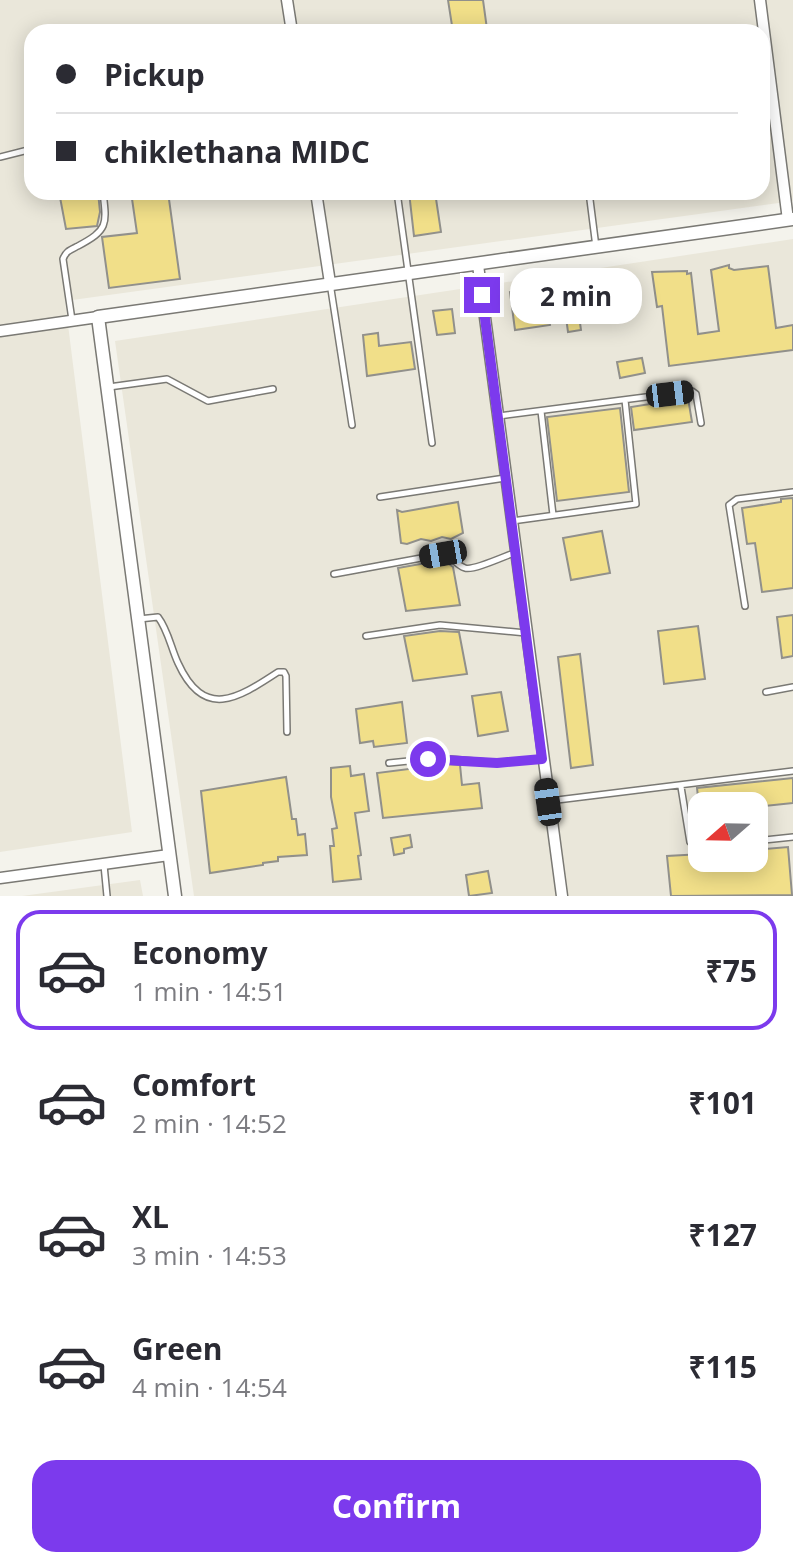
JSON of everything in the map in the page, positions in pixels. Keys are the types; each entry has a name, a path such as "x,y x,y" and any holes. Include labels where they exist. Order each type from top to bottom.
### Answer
{"street":[{"path":"287,0 291,24"},
{"path":"760,0 763,24"},
{"path":"0,331 791,220 770,71"},
{"path":"317,200 330,283"},
{"path":"478,265 562,896"},
{"path":"98,317 175,896"},
{"path":"0,878 169,855"}],"lane":[{"path":"0,157 24,151"},
{"path":"73,321 63,259 66,253 102,230 106,219 104,200"},
{"path":"398,200 432,443"},
{"path":"590,200 596,248"},
{"path":"330,283 352,425"},
{"path":"107,387 167,379 208,401 273,389"},
{"path":"498,416 692,391 696,394 701,423"},
{"path":"511,521 636,504 625,400"},
{"path":"541,411 553,515"},
{"path":"380,497 506,478"},
{"path":"745,606 729,505 737,499 793,492"},
{"path":"334,574 443,554 462,567 470,568 515,552"},
{"path":"138,619 158,617 189,682 208,698 224,700 242,695 278,672 284,672 287,732"},
{"path":"366,636 440,625 526,633"},
{"path":"766,692 793,687"},
{"path":"389,763 438,758 497,763 542,759"},
{"path":"548,802 793,771"},
{"path":"681,787 688,830"},
{"path":"768,840 793,837"},
{"path":"104,864 107,896"}],"shaded area":[{"path":"0,0 793,0 793,201 65,301 132,832 0,852"},
{"path":"793,239 793,896 194,896 115,341"},
{"path":"140,880 143,896 22,896"}],"building":[{"path":"448,0 483,0 486,24 452,24"},
{"path":"61,200 99,200 97,226 66,229"},
{"path":"132,200 169,200 180,279 109,288 102,237 137,233"},
{"path":"410,200 436,200 441,232 414,236"},
{"path":"729,265 734,270 768,266 776,328 793,325 793,350 669,366 662,306 657,307 652,272 691,273 698,334 719,331 711,270"},
{"path":"575,287 581,330 568,332 562,288"},
{"path":"544,288 550,325 515,330 510,292"},
{"path":"452,309 455,333 437,335 433,311"},
{"path":"378,333 379,346 411,342 415,369 367,376 363,335"},
{"path":"642,358 645,373 620,378 617,362"},
{"path":"688,398 692,422 634,430 631,407"},
{"path":"620,408 629,492 557,501 547,417"},
{"path":"793,498 793,588 762,592 755,543 747,544 742,508"},
{"path":"458,502 463,533 451,539 442,537 401,543 397,510 402,512"},
{"path":"602,531 610,573 571,580 563,538"},
{"path":"445,561 453,567 460,605 406,611 398,568"},
{"path":"793,615 793,656 782,658 777,617"},
{"path":"698,626 705,679 664,684 658,631"},
{"path":"459,632 467,674 413,681 404,636"},
{"path":"580,654 593,765 571,768 558,657"},
{"path":"501,692 508,731 478,736 472,696"},
{"path":"402,702 407,743 374,747 373,741 360,743 356,709"},
{"path":"460,765 462,785 479,783 482,808 383,818 377,773"},
{"path":"350,766 351,776 364,774 369,811 355,813 361,879 333,882 330,846 334,846 332,829 337,828 331,797 331,768"},
{"path":"286,777 292,819 296,819 298,835 305,834 307,855 278,857 278,861 263,865 210,873 201,791"},
{"path":"793,778 793,803 768,806 768,792 697,792 697,788"},
{"path":"410,835 412,847 394,855 391,838"},
{"path":"788,847 792,895 671,896 667,856 688,855 688,872 768,872 768,849"},
{"path":"488,871 492,893 469,896 466,875"}],"route":[{"path":"428,759 497,763 542,759 482,295"}]}
